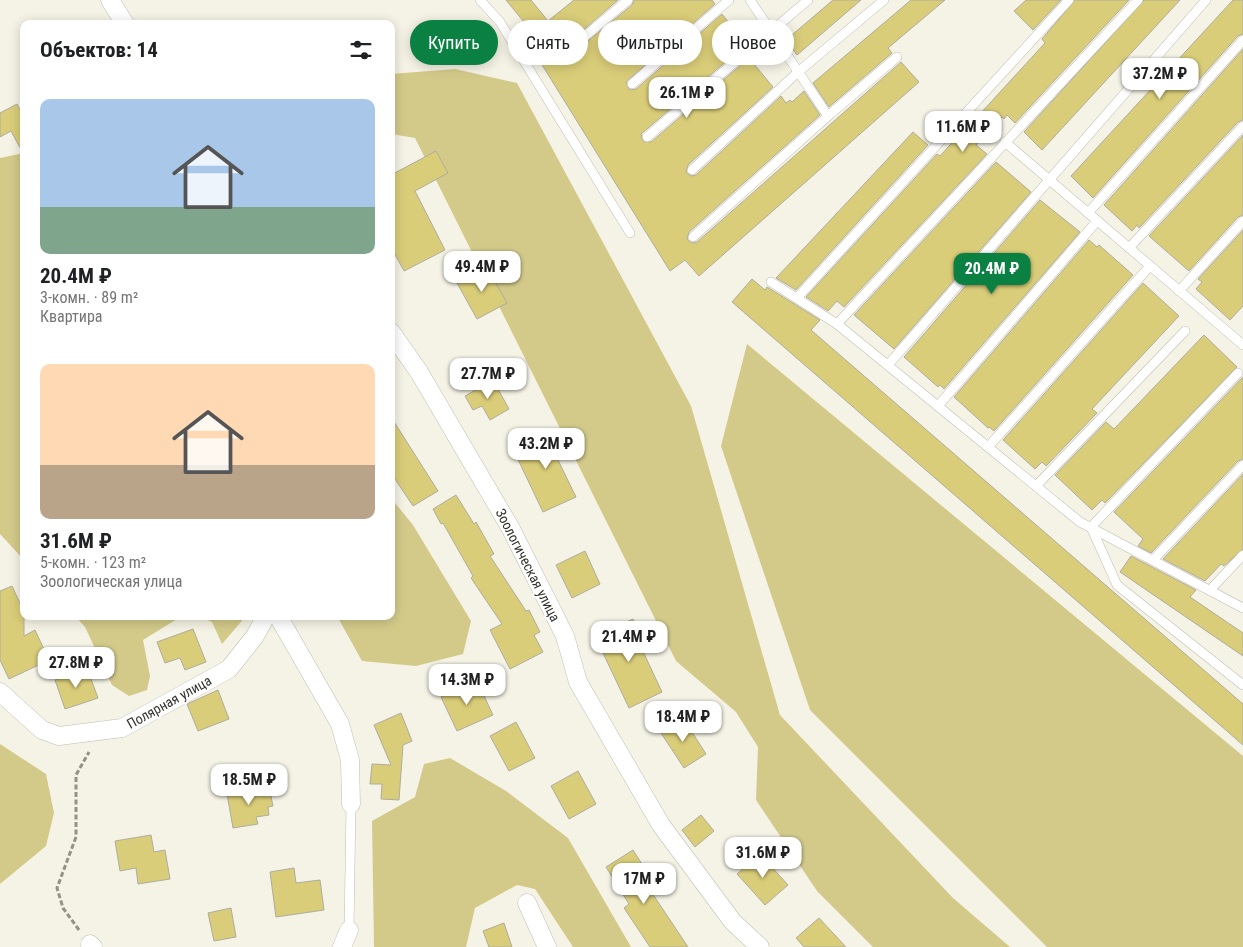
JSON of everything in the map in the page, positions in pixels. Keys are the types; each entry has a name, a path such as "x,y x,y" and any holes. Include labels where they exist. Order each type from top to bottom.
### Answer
{"street":[{"path":"110,0 123,20"},
{"name":"Зоологическая улица","path":"395,338 419,372 511,529 565,636 578,682 661,825 733,922 760,947"},
{"name":"Полярная улица","path":"0,692 42,730 59,736 122,728 229,669 255,636 264,620"},
{"path":"280,620 340,724 350,760 351,804"},
{"path":"527,903 547,947"},
{"path":"342,947 349,930"}],"lane":[{"path":"480,0 500,22 630,233"},
{"path":"588,34 628,0"},
{"path":"632,84 729,0"},
{"path":"750,0 763,20"},
{"path":"783,20 808,0"},
{"path":"692,170 798,72 884,0"},
{"path":"797,298 1069,0"},
{"path":"837,324 1138,0"},
{"path":"888,365 1048,179 1206,0"},
{"path":"1088,213 1243,40"},
{"path":"692,237 828,116 897,58"},
{"path":"647,137 731,65"},
{"path":"793,65 828,116"},
{"path":"1129,248 1243,126"},
{"path":"1005,142 1240,342 1243,331"},
{"path":"938,406 1097,221"},
{"path":"1180,291 1243,221"},
{"path":"988,447 1150,266"},
{"path":"771,282 837,324 1080,522 1243,608"},
{"path":"1036,486 1185,331"},
{"path":"1091,527 1238,373"},
{"path":"1153,560 1243,464"},
{"path":"1091,527 1117,585 1243,685"},
{"path":"1210,590 1243,555"},
{"path":"349,930 351,804"}],"path":[{"path":"92,946 63,908 57,888 76,837 76,775 85,755 99,743 101,731"}],"shaded area":[{"path":"455,69 517,83 691,406 780,715 953,898 1010,947 873,947 817,891 756,800 758,747 736,712 676,661 415,138 395,135 395,74"},
{"path":"20,154 20,556 0,534 0,158"},
{"path":"747,344 1243,756 1243,947 1047,947 810,710 721,446"},
{"path":"395,503 413,525 471,621 463,654 416,666 362,661 339,620 395,620"},
{"path":"79,620 176,620 143,640 150,676 147,690 129,696 112,685 85,627"},
{"path":"207,620 243,620 222,644 212,622"},
{"path":"0,744 46,774 54,813 46,846 0,884"},
{"path":"450,758 506,791 568,838 631,947 573,947 535,889 517,885 475,908 466,947 374,947 372,821 415,797 424,764"}],"building":[{"path":"506,0 531,0 547,20 522,20"},
{"path":"574,0 618,0 588,26 588,20 549,20"},
{"path":"634,0 712,0 715,4 697,20 614,20 632,5"},
{"path":"833,0 861,0 797,55 794,51 794,33"},
{"path":"911,0 945,0 888,48 892,53 829,107 813,83"},
{"path":"1026,0 1061,0 1033,30 1014,11"},
{"path":"1075,0 1129,0 1015,123 1007,115 1004,119 1002,117 976,145 987,154 844,307 837,301 828,311 806,297 937,154 940,156 1045,43 1042,39"},
{"path":"1144,0 1180,0 1042,150 1024,132"},
{"path":"1233,0 1243,0 1243,34 1238,36 1093,198 1071,176"},
{"path":"722,14 727,20 715,20"},
{"path":"712,23 712,65 722,65 641,134 643,141 651,142 741,65 755,65 773,87 688,165 686,172 691,176 696,175 781,96 786,103 790,100 792,102 804,91 820,115 689,232 687,239 692,243 697,242 901,62 919,82 699,276 685,260 670,271 542,65 588,65 588,41 598,33 598,65 645,65 626,82 630,90 636,89 664,65 702,65 702,31"},
{"path":"1243,49 1243,120 1238,122 1139,228 1137,225 1132,231 1104,205"},
{"path":"17,104 20,110 20,148 11,131 0,137 0,113"},
{"path":"913,132 928,145 796,290 776,278"},
{"path":"1243,135 1243,215 1238,217 1189,271 1149,236"},
{"path":"436,151 448,173 415,191 445,250 404,271 395,254 395,173"},
{"path":"996,162 1031,192 894,349 854,315"},
{"path":"1040,200 1080,232 944,389 940,385 938,387 904,357"},
{"path":"1243,230 1243,306 1230,320 1196,289 1202,282 1198,279"},
{"path":"1089,240 1097,247 1099,245 1133,275 994,431 988,428 954,397"},
{"path":"487,267 507,303 477,319 457,283"},
{"path":"752,279 765,290 767,287 820,320 811,330 1243,704 1243,745 732,302"},
{"path":"1143,283 1179,316 1092,409 1097,413 1046,466 1042,462 1035,469 1003,440"},
{"path":"1204,335 1237,367 1105,503 1102,500 1092,510 1055,475 1106,422 1114,429"},
{"path":"1243,377 1243,459 1238,461 1151,553 1138,546 1143,539 1114,512"},
{"path":"493,380 509,409 490,420 482,406 473,410 465,396"},
{"path":"395,423 438,491 413,506 395,479"},
{"path":"556,429 569,455 558,460 576,497 543,512 513,449"},
{"path":"1243,474 1243,549 1224,566 1221,564 1205,581 1163,559"},
{"path":"456,495 474,524 476,522 494,554 490,556 526,611 529,610 540,632 534,635 543,652 510,669 490,630 502,624 471,578 473,576 433,509"},
{"path":"585,551 600,584 572,598 556,565"},
{"path":"1131,556 1196,590 1190,597 1243,633 1243,656 1120,572"},
{"path":"12,586 20,603 20,620 24,620 24,636 35,630 49,660 9,679 0,660 0,591"},
{"path":"633,619 644,643 640,645 662,692 629,708 595,636"},
{"path":"193,629 206,662 185,670 180,658 165,663 157,642"},
{"path":"87,668 98,698 65,709 55,680"},
{"path":"477,681 493,715 457,731 441,697"},
{"path":"218,690 229,719 198,731 187,704"},
{"path":"401,713 412,741 403,745 399,800 381,799 382,784 370,784 372,764 391,765 374,725"},
{"path":"683,718 706,754 684,768 661,733"},
{"path":"516,722 535,758 509,771 490,736"},
{"path":"578,771 596,804 569,819 551,786"},
{"path":"269,787 273,806 268,807 269,815 256,817 258,824 233,828 227,794"},
{"path":"701,815 714,831 695,847 682,830"},
{"path":"151,835 154,852 165,850 170,879 138,884 136,868 120,871 115,841"},
{"path":"633,850 642,864 636,869 688,947 650,947 624,908 629,904 606,867"},
{"path":"760,854 788,885 765,905 737,874"},
{"path":"294,868 296,883 320,880 324,910 276,917 270,872"},
{"path":"231,908 236,937 214,941 208,913"},
{"path":"819,918 846,947 804,947 796,938"},
{"path":"504,923 512,947 489,947 483,931"}]}
